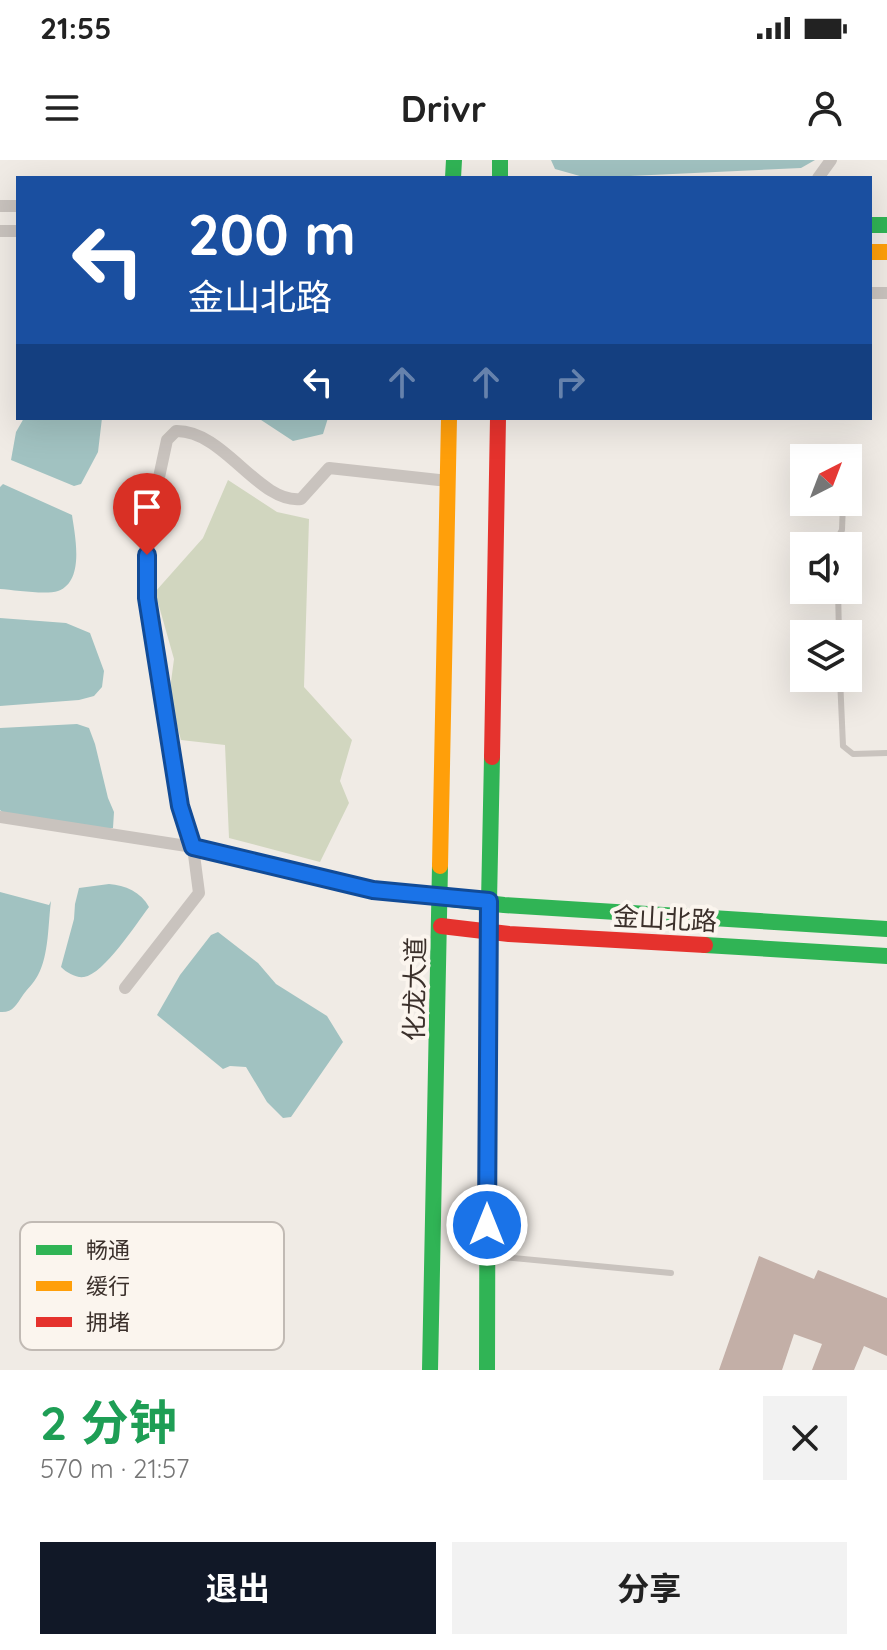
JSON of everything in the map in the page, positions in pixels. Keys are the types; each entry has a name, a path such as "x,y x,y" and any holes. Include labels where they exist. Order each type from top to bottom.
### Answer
{"main road":[{"name":"化龙大道","path":"430,1370 449,420"},
{"path":"487,1370 489,901 498,420"},
{"name":"金山北路","path":"193,847 373,890 504,905 887,929"},
{"name":"金山北路","path":"441,926 489,932 887,956"}],"street":[{"path":"125,988 199,893 193,847 180,806 147,598 147,533 167,440 176,431 192,431 207,439 272,491 292,500 301,499 329,468 448,481"},
{"path":"0,817 193,847"}],"lane":[{"path":"841,692 843,746 853,754 887,753"},
{"path":"487,1256 671,1273"}],"green space":[{"path":"228,480 277,512 309,519 304,687 352,740 340,781 349,803 320,862 229,838 225,745 181,740 169,697 174,659 155,592 203,538"}],"water":[{"path":"551,160 815,160 801,168 630,176 580,176 555,169"},
{"path":"23,420 102,420 98,452 81,484 74,486 11,460 16,432"},
{"path":"261,420 327,420 323,434 293,441"},
{"path":"3,484 72,515 75,568 72,578 58,591 0,589 0,487"},
{"path":"0,618 66,623 90,633 104,671 102,687 94,696 79,700 0,706"},
{"path":"77,724 89,728 95,744 114,812 113,828 38,826 11,818 0,810 0,728"},
{"path":"109,884 132,890 149,907 101,967 84,977 75,976 61,967 79,888"},
{"path":"0,892 49,905 51,901 42,967 16,1005 4,1012 0,1012"},
{"path":"218,932 258,963 276,984 327,1016 343,1042 291,1117 283,1118 267,1102 246,1067 223,1069 157,1015 180,975 211,935"}],"building":[{"path":"759,1256 814,1279 818,1270 887,1298 887,1356 864,1346 854,1370 812,1370 822,1344 794,1334 782,1370 719,1370"}],"traffic: fast":[{"path":"453,176 454,160"},
{"path":"500,160 500,176"},
{"path":"872,225 887,225"},
{"path":"487,1370 488,950 492,757"},
{"path":"430,1370 440,866"},
{"path":"380,891 504,905 887,929"},
{"path":"705,945 887,956"}],"traffic: slow":[{"path":"872,252 887,252"},
{"path":"440,866 449,420"}],"traffic: jam":[{"path":"492,757 498,420"},
{"path":"193,847 380,891"},
{"path":"441,926 509,934 705,945"}],"route":[{"path":"147,555 147,598 180,806 193,847 373,890 489,901 487,1225"}]}
